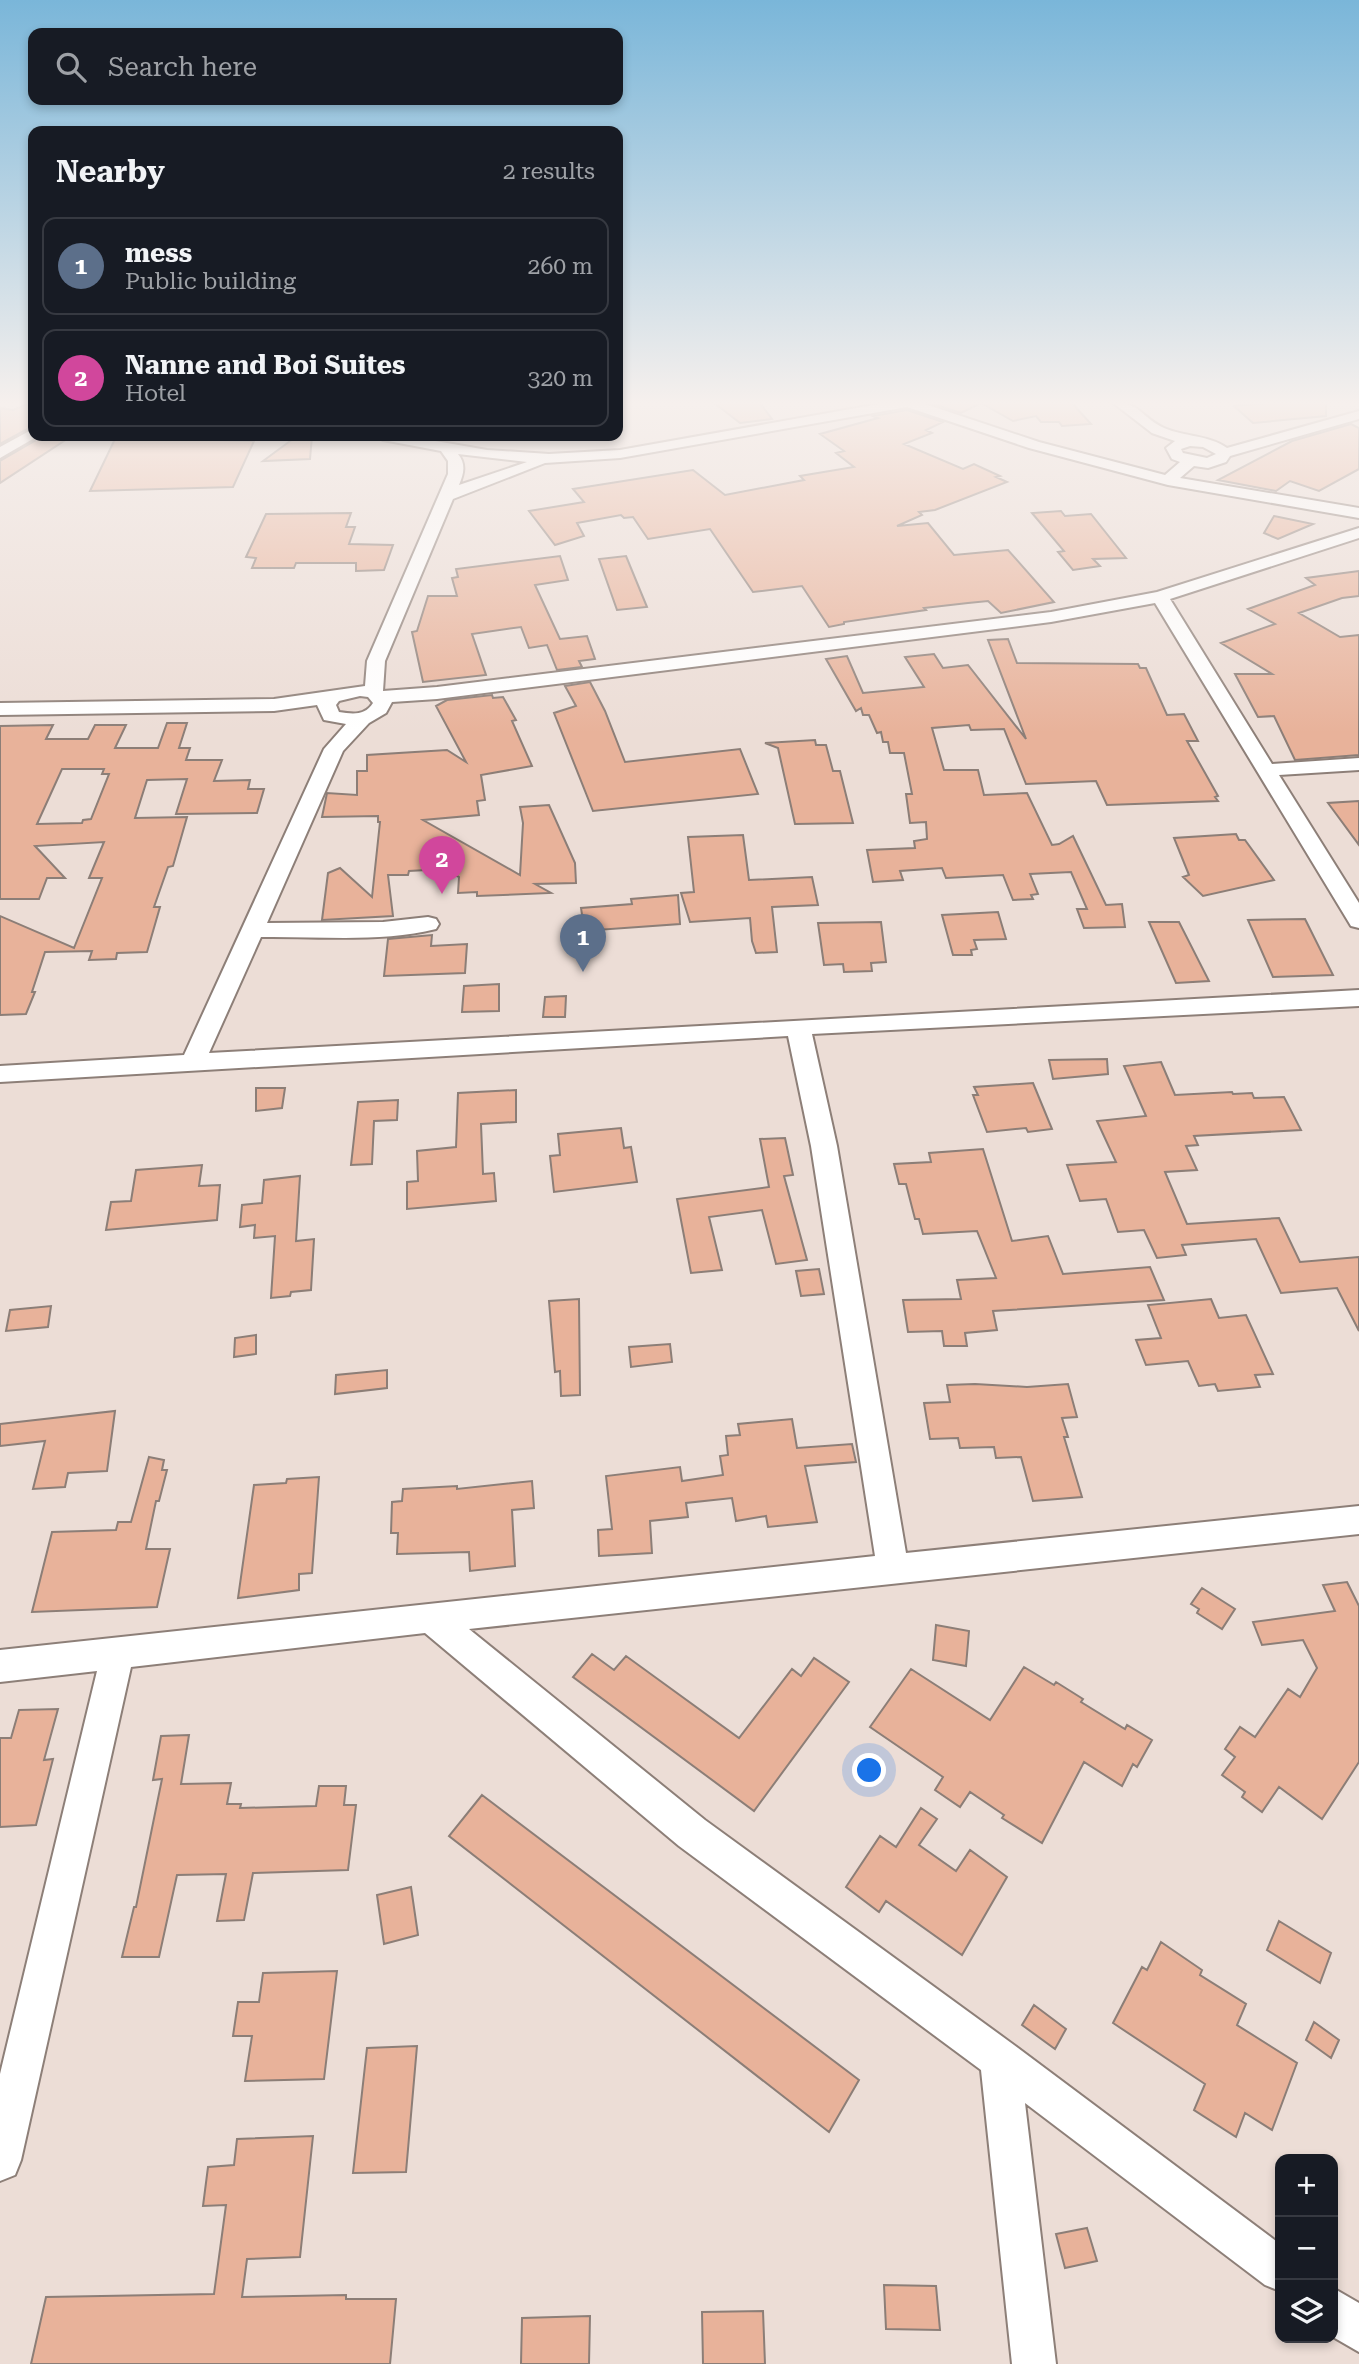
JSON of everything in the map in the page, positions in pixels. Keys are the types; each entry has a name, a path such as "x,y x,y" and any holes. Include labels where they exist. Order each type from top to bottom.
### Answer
{"street":[{"path":"334,749 334,704 376,661 441,512"},
{"path":"0,709 334,704 360,690 378,699 437,693 1051,617 1160,597 1359,533"},
{"path":"1160,597 1359,921"},
{"path":"192,1064 334,749 378,699 376,661"},
{"path":"334,704 350,720 363,718"},
{"path":"1267,770 1359,764"},
{"path":"252,930 383,929 428,925"},
{"path":"0,1074 689,1033 799,1030 1359,998"},
{"path":"799,1030 824,1146 893,1569"},
{"path":"0,1666 1359,1520"},
{"path":"431,1618 692,1833 1000,2059 1275,2266"},
{"path":"0,2160 118,1652"},
{"path":"1000,2059 1034,2364"},
{"path":"1338,2314 1359,2330"}],"building":[{"path":"530,512 919,512 922,515 897,526 928,523 954,555 1008,550 1054,602 1001,613 988,601 968,603 924,608 926,610 844,622 829,627 802,586 753,592 710,529 648,539 633,517 624,518 621,515 577,523 584,536 555,545"},
{"path":"1062,512 1065,516 1091,514 1126,558 1093,559 1100,566 1073,570 1058,552 1064,551 1032,513"},
{"path":"351,513 346,527 355,527 349,544 393,545 384,570 356,571 356,563 296,563 294,568 252,568 256,558 246,557 266,514"},
{"path":"1274,516 1313,524 1278,539 1264,533"},
{"path":"560,556 568,580 535,585 560,639 587,636 595,659 579,661 582,667 557,670 547,645 529,648 521,627 472,634 486,675 423,682 412,632 417,631 428,596 457,596 452,578 458,577 456,569"},
{"path":"626,556 647,607 617,610 599,559"},
{"path":"1359,571 1359,596 1342,598 1299,613 1340,637 1359,635 1359,755 1295,760 1274,716 1258,717 1235,674 1272,674 1221,643 1275,624 1248,609 1315,585 1306,578"},
{"path":"1008,639 1017,663 1138,664 1140,668 1146,668 1167,715 1184,714 1198,741 1187,741 1218,796 1215,797 1218,801 1107,805 1096,781 1026,784 1004,729 971,730 969,725 932,728 944,770 978,770 984,795 1027,793 1052,845 1073,836 1106,905 1122,904 1125,927 1084,928 1077,909 1087,909 1071,872 1030,874 1038,894 1031,895 1033,899 1013,900 1003,875 946,878 942,868 900,871 903,880 873,882 867,850 915,848 914,841 927,839 926,822 910,823 906,794 912,794 904,753 890,753 888,742 883,742 881,732 877,733 869,715 863,715 861,708 856,711 826,659 847,656 863,693 924,687 905,657 934,654 943,668 968,665 1026,739 988,640"},
{"path":"590,682 605,711 625,762 740,749 758,794 593,811 554,713 576,706 565,686"},
{"path":"492,695 493,698 503,697 516,720 512,721 532,766 481,775 485,800 477,801 479,815 423,820 520,875 523,823 520,807 549,805 575,863 576,883 535,884 551,893 477,896 477,892 458,893 459,877 444,869 409,871 408,875 388,875 393,916 322,920 328,873 340,868 372,897 380,822 378,816 322,817 327,793 357,795 357,771 367,771 367,755 447,750 466,762 436,706 447,700"},
{"path":"167,723 187,723 179,748 190,748 186,760 222,760 214,781 250,780 248,789 264,789 257,813 176,814 187,779 147,780 135,818 187,817 173,866 168,867 154,907 160,907 147,952 117,953 116,959 89,960 92,951 45,952 32,992 35,992 26,1014 0,1015 0,916 74,948 102,878 89,878 104,842 35,846 65,878 47,878 39,899 0,899 0,726 53,725 46,739 88,739 95,725 126,725 115,748 158,748","holes":["62,769 104,769 102,774 109,774 91,819 83,820 82,823 37,824"]},
{"path":"815,740 816,745 826,745 833,771 840,771 853,823 795,824 778,748 765,743"},
{"path":"1359,801 1359,845 1328,803"},
{"path":"1236,834 1239,840 1245,840 1274,880 1203,896 1183,877 1189,875 1174,838"},
{"path":"743,835 749,880 812,877 818,905 772,907 777,952 756,953 750,918 690,922 681,893 694,892 688,837"},
{"path":"678,895 680,924 597,930 597,927 584,928 581,908 632,904 631,899"},
{"path":"998,912 1006,939 974,940 977,949 971,950 972,955 953,955 942,915"},
{"path":"1305,919 1333,975 1273,977 1248,920"},
{"path":"881,922 886,962 871,963 872,971 844,972 843,964 824,965 818,923"},
{"path":"1149,922 1179,922 1209,981 1176,983"},
{"path":"432,935 431,946 467,944 465,973 384,976 388,939"},
{"path":"499,984 499,1011 462,1012 464,986"},
{"path":"566,996 565,1017 543,1017 545,997"},
{"path":"1107,1059 1108,1074 1053,1079 1049,1060"},
{"path":"1161,1062 1175,1095 1232,1092 1252,1093 1254,1098 1284,1097 1301,1130 1194,1136 1198,1145 1186,1146 1197,1170 1165,1172 1187,1224 1279,1218 1300,1262 1359,1257 1359,1331 1337,1288 1281,1293 1256,1239 1182,1245 1186,1255 1157,1258 1144,1230 1118,1232 1106,1199 1080,1201 1067,1165 1116,1162 1097,1121 1146,1116 1124,1066"},
{"path":"1033,1083 1052,1129 1028,1132 1026,1128 987,1132 973,1095 978,1095 974,1087"},
{"path":"256,1088 285,1088 282,1108 256,1111"},
{"path":"516,1090 516,1122 481,1124 483,1174 494,1173 496,1201 407,1209 407,1182 418,1181 417,1151 456,1147 458,1093"},
{"path":"398,1100 397,1120 374,1121 372,1164 351,1165 358,1102"},
{"path":"621,1128 624,1148 631,1147 637,1182 554,1192 550,1156 560,1155 558,1134"},
{"path":"785,1138 793,1175 784,1176 807,1260 776,1264 762,1210 709,1217 722,1270 691,1273 677,1199 769,1187 760,1139"},
{"path":"983,1149 1012,1241 1048,1236 1063,1274 1150,1267 1164,1300 993,1311 997,1330 965,1333 967,1346 944,1346 942,1331 908,1332 903,1300 961,1299 957,1280 996,1278 977,1231 923,1234 919,1219 915,1219 906,1184 899,1184 894,1164 931,1162 929,1153"},
{"path":"202,1165 199,1186 220,1185 217,1220 106,1230 111,1202 131,1201 136,1170"},
{"path":"300,1176 296,1241 314,1239 311,1290 271,1298 275,1236 254,1238 255,1225 240,1227 242,1205 262,1203 264,1180"},
{"path":"819,1269 824,1294 801,1296 796,1271"},
{"path":"579,1299 580,1395 561,1396 560,1371 555,1372 549,1301"},
{"path":"1211,1299 1219,1318 1246,1315 1273,1374 1255,1375 1260,1387 1218,1391 1215,1384 1199,1386 1188,1361 1146,1365 1136,1340 1161,1338 1148,1305"},
{"path":"51,1306 48,1327 6,1331 10,1310"},
{"path":"256,1335 256,1354 234,1357 235,1338"},
{"path":"670,1344 672,1362 631,1367 629,1347"},
{"path":"387,1370 387,1388 335,1394 336,1375"},
{"path":"1068,1384 1077,1417 1062,1418 1068,1437 1064,1437 1082,1497 1033,1501 1021,1457 996,1458 994,1447 960,1448 958,1438 930,1439 924,1403 950,1402 947,1385 1027,1387"},
{"path":"115,1411 107,1471 68,1473 65,1487 33,1489 45,1441 0,1446 0,1424"},
{"path":"792,1419 797,1448 852,1444 856,1462 805,1466 817,1522 768,1527 766,1516 736,1521 732,1498 686,1503 688,1517 650,1521 652,1553 599,1556 598,1530 612,1529 606,1476 680,1467 682,1481 723,1475 720,1456 728,1455 726,1436 740,1435 738,1424"},
{"path":"149,1457 164,1460 162,1470 167,1470 159,1501 156,1501 146,1549 170,1549 157,1607 32,1612 52,1532 116,1530 118,1522 131,1522"},
{"path":"319,1477 312,1573 299,1574 299,1590 238,1598 254,1485"},
{"path":"532,1481 534,1508 512,1510 515,1566 470,1571 469,1552 397,1554 398,1533 391,1533 392,1502 402,1501 403,1489 457,1486 457,1489"},
{"path":"1347,1582 1359,1606 1359,1762 1322,1819 1279,1787 1262,1812 1242,1797 1245,1792 1222,1775 1235,1757 1225,1749 1240,1727 1255,1737 1288,1689 1300,1697 1317,1668 1303,1640 1262,1645 1253,1622 1335,1611 1323,1585"},
{"path":"1202,1588 1235,1609 1222,1629 1197,1613 1199,1609 1191,1604"},
{"path":"936,1625 969,1631 966,1666 933,1660"},
{"path":"592,1654 614,1670 626,1656 739,1738 792,1669 801,1676 814,1658 849,1682 754,1811 573,1677"},
{"path":"1024,1667 1054,1685 1056,1682 1083,1699 1081,1702 1125,1729 1127,1725 1152,1740 1137,1767 1133,1764 1122,1786 1084,1762 1042,1843 1002,1818 1004,1815 970,1792 960,1807 935,1790 943,1777 870,1727 911,1669 990,1720"},
{"path":"58,1709 44,1760 53,1759 36,1825 0,1827 0,1738 11,1738 19,1710"},
{"path":"189,1735 181,1784 231,1783 227,1804 241,1804 240,1808 316,1806 319,1786 346,1786 344,1805 356,1805 348,1870 253,1873 244,1920 217,1921 226,1874 177,1875 159,1957 122,1957 136,1907 162,1779 153,1780 161,1736"},
{"path":"482,1795 859,2080 829,2132 449,1836"},
{"path":"921,1808 937,1819 919,1845 956,1871 970,1850 1007,1877 962,1955 886,1901 879,1912 846,1887 880,1836 896,1847"},
{"path":"411,1887 418,1935 384,1944 377,1895"},
{"path":"1279,1921 1331,1953 1320,1983 1267,1950"},
{"path":"1161,1942 1202,1970 1200,1975 1246,2004 1237,2025 1297,2063 1272,2130 1245,2113 1236,2137 1194,2110 1205,2084 1113,2023 1142,1967 1147,1970"},
{"path":"337,1971 324,2079 245,2081 252,2036 233,2036 238,2002 259,2002 263,1973"},
{"path":"1034,2005 1066,2029 1055,2049 1022,2025"},
{"path":"1314,2022 1339,2040 1331,2058 1306,2040"},
{"path":"417,2046 406,2172 353,2173 367,2048"},
{"path":"313,2136 300,2257 247,2259 242,2297 346,2295 346,2299 396,2299 390,2364 31,2364 46,2297 214,2294 226,2205 203,2206 208,2167 234,2165 237,2139"},
{"path":"1087,2228 1097,2261 1065,2268 1056,2234"},
{"path":"884,2285 936,2286 940,2330 886,2329"},
{"path":"763,2311 765,2364 703,2364 702,2312"},
{"path":"590,2316 589,2364 521,2364 522,2318"}],"place":[{"name":"Nanne and Boi Suites","path":"442,894"},
{"name":"mess","path":"583,972"}]}
